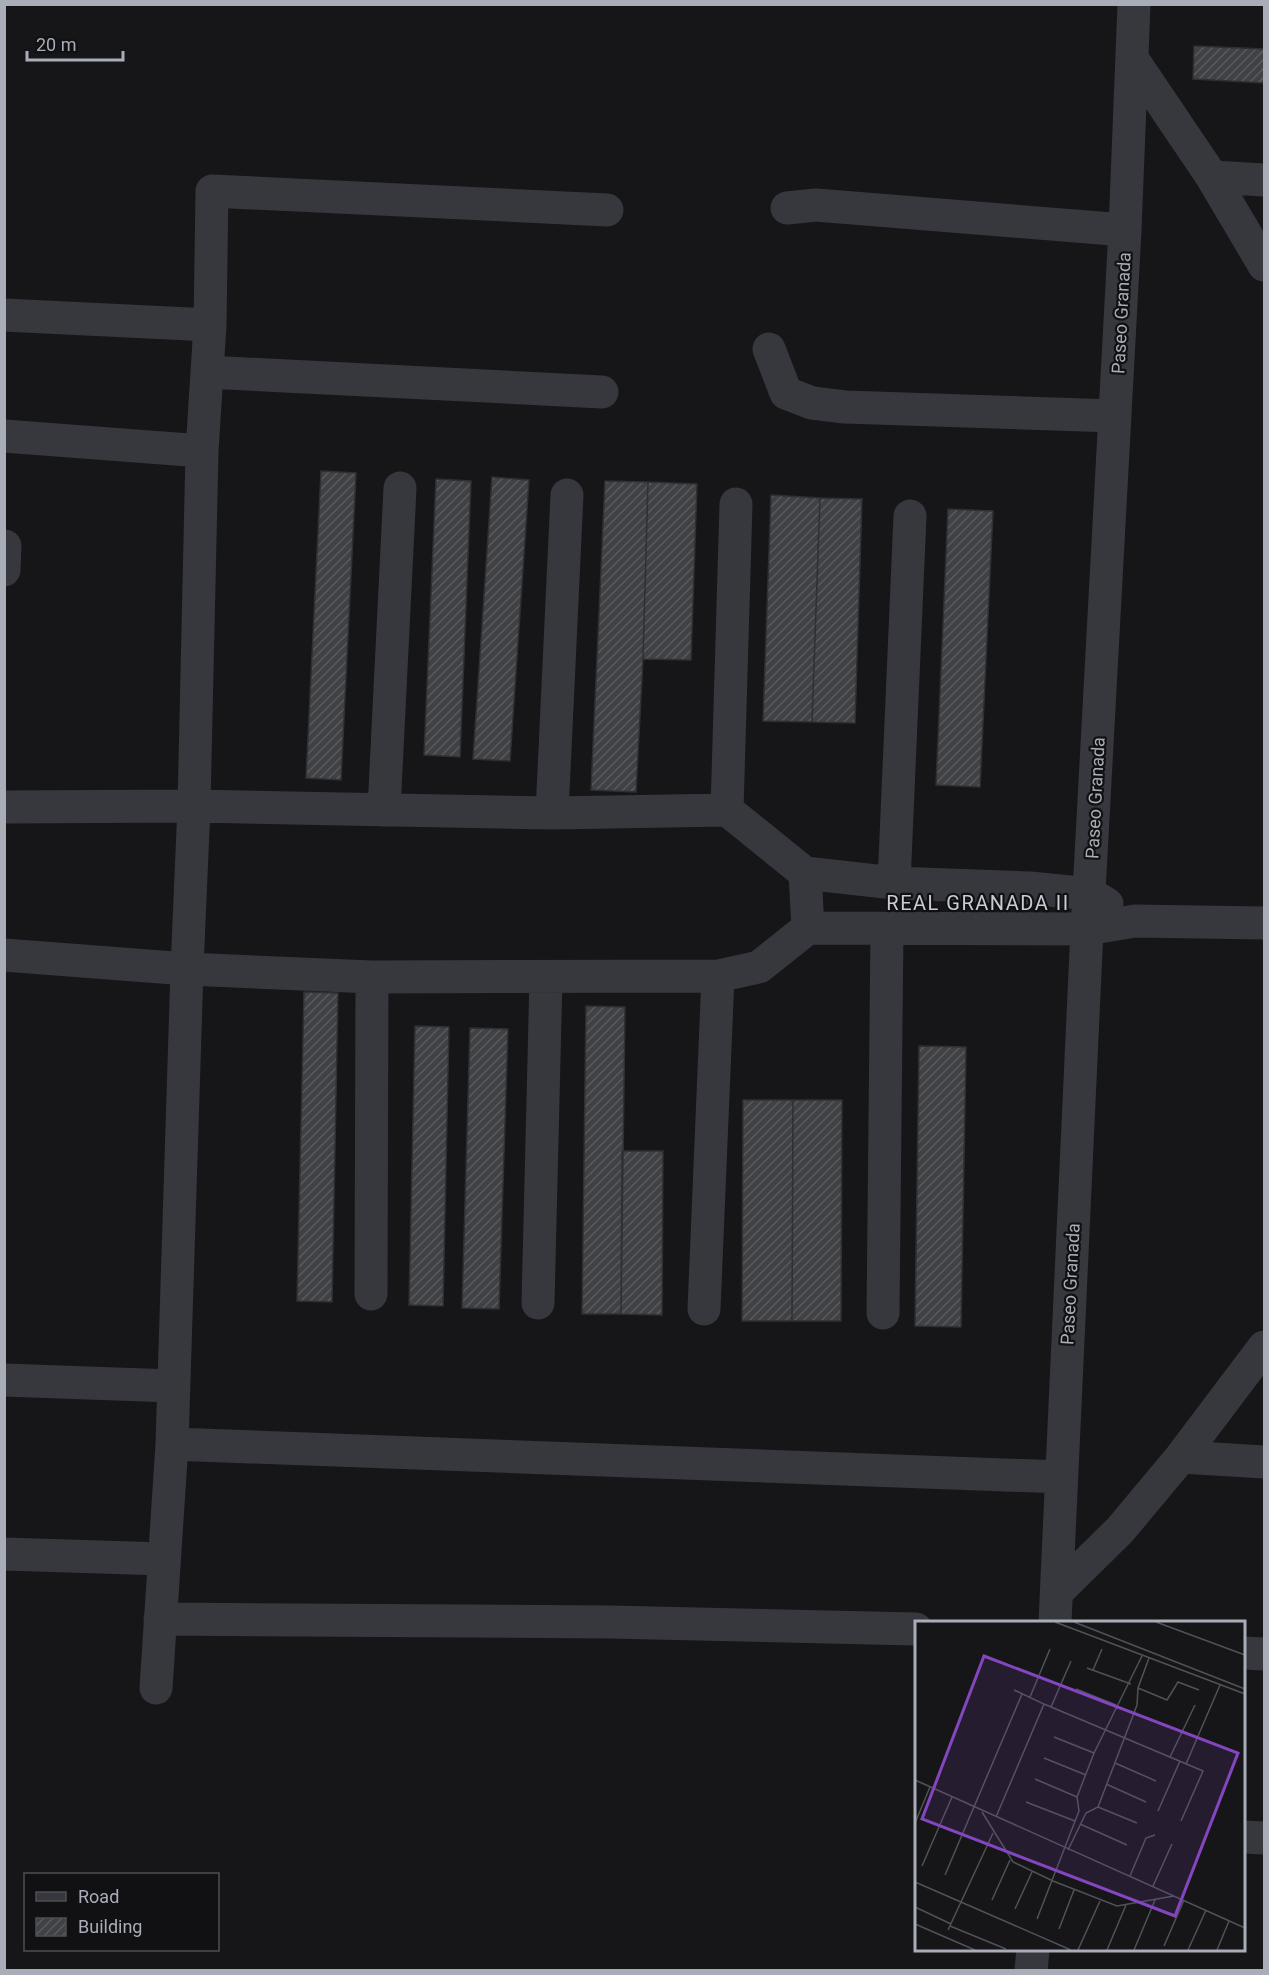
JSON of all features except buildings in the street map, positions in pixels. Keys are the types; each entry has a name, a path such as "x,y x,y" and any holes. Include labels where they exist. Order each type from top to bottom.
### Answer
{"street":[{"name":"Paseo Granada","path":"1056,1607 1087,929 1125,230 1134,4"},
{"path":"1133,60 1212,177 1264,265"},
{"path":"1212,177 1264,180"},
{"path":"156,1688 172,1444 194,806 202,451 210,325 212,191 607,210"},
{"path":"787,208 816,205 1125,230"},
{"path":"4,315 210,325"},
{"path":"769,349 786,393 812,403 845,407 1115,416"},
{"path":"207,372 602,392"},
{"path":"4,436 202,451"},
{"path":"384,810 400,488"},
{"path":"552,813 567,495"},
{"path":"727,810 736,504"},
{"path":"894,883 910,516"},
{"path":"4,570 5,546"},
{"path":"4,807 194,806 552,813 727,810 804,873 894,883 1030,888 1090,894 1135,921"},
{"path":"804,873 808,928"},
{"path":"4,955 187,969 372,977 718,976 759,967 808,928 1087,929 1135,921 1264,922"},
{"path":"883,1313 887,929"},
{"path":"704,1309 718,976"},
{"path":"371,1294 372,977"},
{"path":"538,1303 546,978"},
{"path":"1056,1607 1181,1457 1264,1347"},
{"path":"4,1380 173,1386"},
{"path":"172,1444 1061,1477"},
{"path":"1181,1457 1264,1462"},
{"path":"4,1554 164,1559"},
{"path":"160,1618 610,1622 915,1629"},
{"path":"1245,1653 1264,1654"},
{"path":"1245,1837 1264,1838"},
{"path":"1031,1971 1033,1951"}],"district":[{"name":"REAL GRANADA II","path":"978,903"}]}
